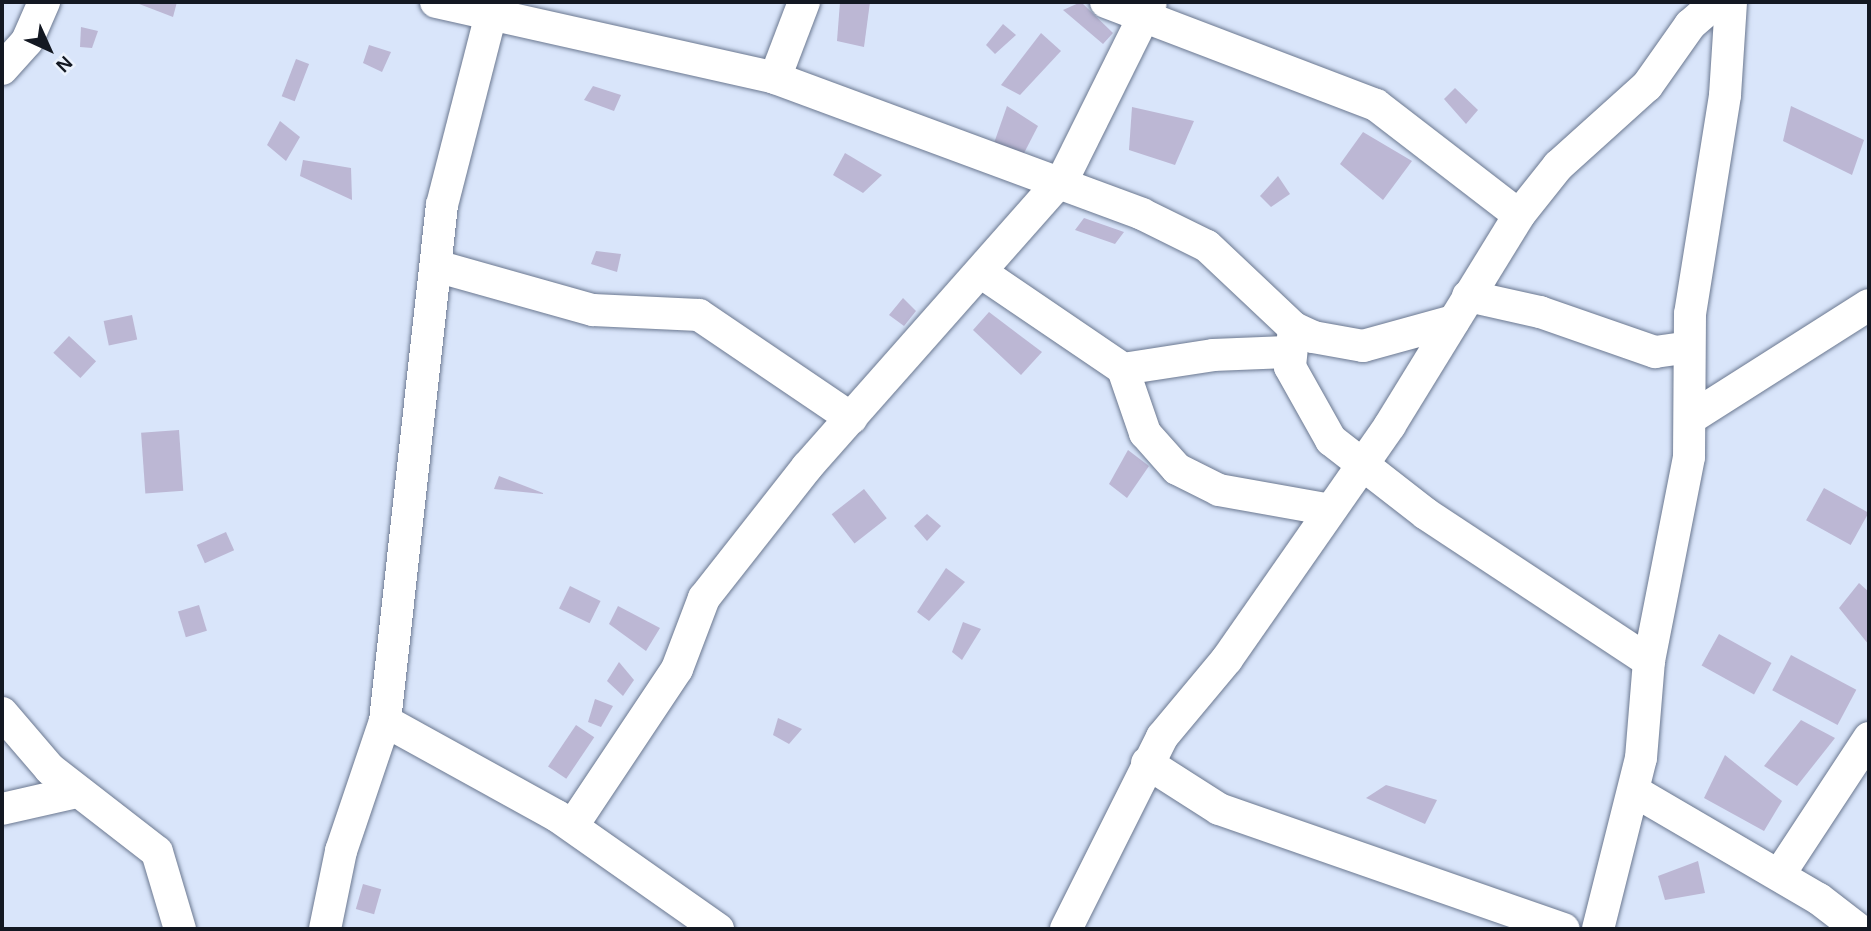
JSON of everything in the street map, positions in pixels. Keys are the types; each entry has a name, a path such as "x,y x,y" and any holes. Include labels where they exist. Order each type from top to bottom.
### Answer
{"street":[{"path":"2,69 27,41 44,2"},
{"path":"436,2 492,9 775,78 1057,186 1142,214 1206,246 1290,340 1324,432 1360,463 1649,661"},
{"path":"775,78 804,2"},
{"path":"1106,2 1147,10 1376,105 1519,215"},
{"path":"1066,929 1147,763 1227,659 1326,509 1360,463 1519,215 1558,166 1647,86 1690,25 1716,2"},
{"path":"1598,929 1634,791 1649,661 1694,416 1689,347 1725,95 1731,2"},
{"path":"324,929 341,851 385,720 442,205 492,9"},
{"path":"573,825 677,668 704,598 851,418 1057,186 1129,57 1147,10"},
{"path":"436,266 593,310 699,315 851,418"},
{"path":"982,273 1123,369 1145,433 1177,468 1219,490 1326,509"},
{"path":"1694,416 1869,305"},
{"path":"1123,369 1290,340 1363,346 1461,309 1540,312 1655,352 1689,347"},
{"path":"2,713 76,792 157,852 180,929"},
{"path":"385,720 573,825 718,929"},
{"path":"1779,875 1869,738"},
{"path":"1147,763 1219,808 1564,929"},
{"path":"1634,791 1779,875 1858,929"},
{"path":"2,809 76,792"}],"building":[{"path":"134,2 177,2 173,17"},
{"path":"840,2 870,2 864,47 837,41"},
{"path":"1081,2 1113,33 1103,44 1063,10"},
{"path":"1003,24 1016,35 995,54 986,45"},
{"path":"81,27 98,31 92,48 80,47"},
{"path":"1041,33 1061,51 1020,95 1001,85"},
{"path":"369,45 391,52 382,72 363,63"},
{"path":"296,59 309,64 295,101 282,96"},
{"path":"593,86 621,95 614,111 584,100"},
{"path":"1455,88 1478,110 1466,124 1444,99"},
{"path":"1007,106 1038,126 1022,157 993,146"},
{"path":"1791,106 1864,140 1852,175 1783,141"},
{"path":"1132,107 1194,121 1175,165 1129,150"},
{"path":"280,121 300,137 286,161 267,145"},
{"path":"1363,132 1412,161 1383,200 1340,164"},
{"path":"845,153 882,175 863,193 833,175"},
{"path":"303,160 351,168 352,200 300,176"},
{"path":"1278,176 1290,194 1271,207 1260,196"},
{"path":"1084,218 1124,232 1115,244 1075,230"},
{"path":"596,251 621,254 617,272 591,264"},
{"path":"903,298 916,311 904,326 889,315"},
{"path":"989,312 1042,352 1021,375 973,330"},
{"path":"132,315 137,339 109,345 104,321"},
{"path":"69,336 96,361 80,378 53,353"},
{"path":"179,430 183,491 145,494 141,433"},
{"path":"1128,450 1149,466 1127,498 1109,484"},
{"path":"499,476 543,493 543,494 494,489"},
{"path":"1824,488 1869,513 1851,545 1806,520"},
{"path":"864,489 887,518 854,543 832,514"},
{"path":"927,514 941,526 927,541 914,526"},
{"path":"226,532 234,550 205,563 197,545"},
{"path":"946,568 965,582 929,621 917,612"},
{"path":"1859,583 1869,592 1869,645 1839,608"},
{"path":"570,586 601,601 590,623 559,608"},
{"path":"199,605 207,631 186,637 178,611"},
{"path":"618,606 660,628 646,651 609,624"},
{"path":"963,622 981,629 962,660 952,652"},
{"path":"1719,634 1771,663 1754,695 1702,665"},
{"path":"1791,655 1856,690 1838,725 1772,690"},
{"path":"619,662 634,680 623,696 607,681"},
{"path":"595,699 613,706 601,727 588,722"},
{"path":"778,718 802,729 789,744 773,735"},
{"path":"1801,720 1835,738 1797,786 1764,766"},
{"path":"576,725 594,737 566,779 548,766"},
{"path":"1725,755 1782,801 1764,831 1704,798"},
{"path":"1386,785 1437,800 1425,824 1366,798"},
{"path":"1698,861 1705,893 1665,900 1658,876"},
{"path":"363,884 381,889 374,914 356,909"}]}
